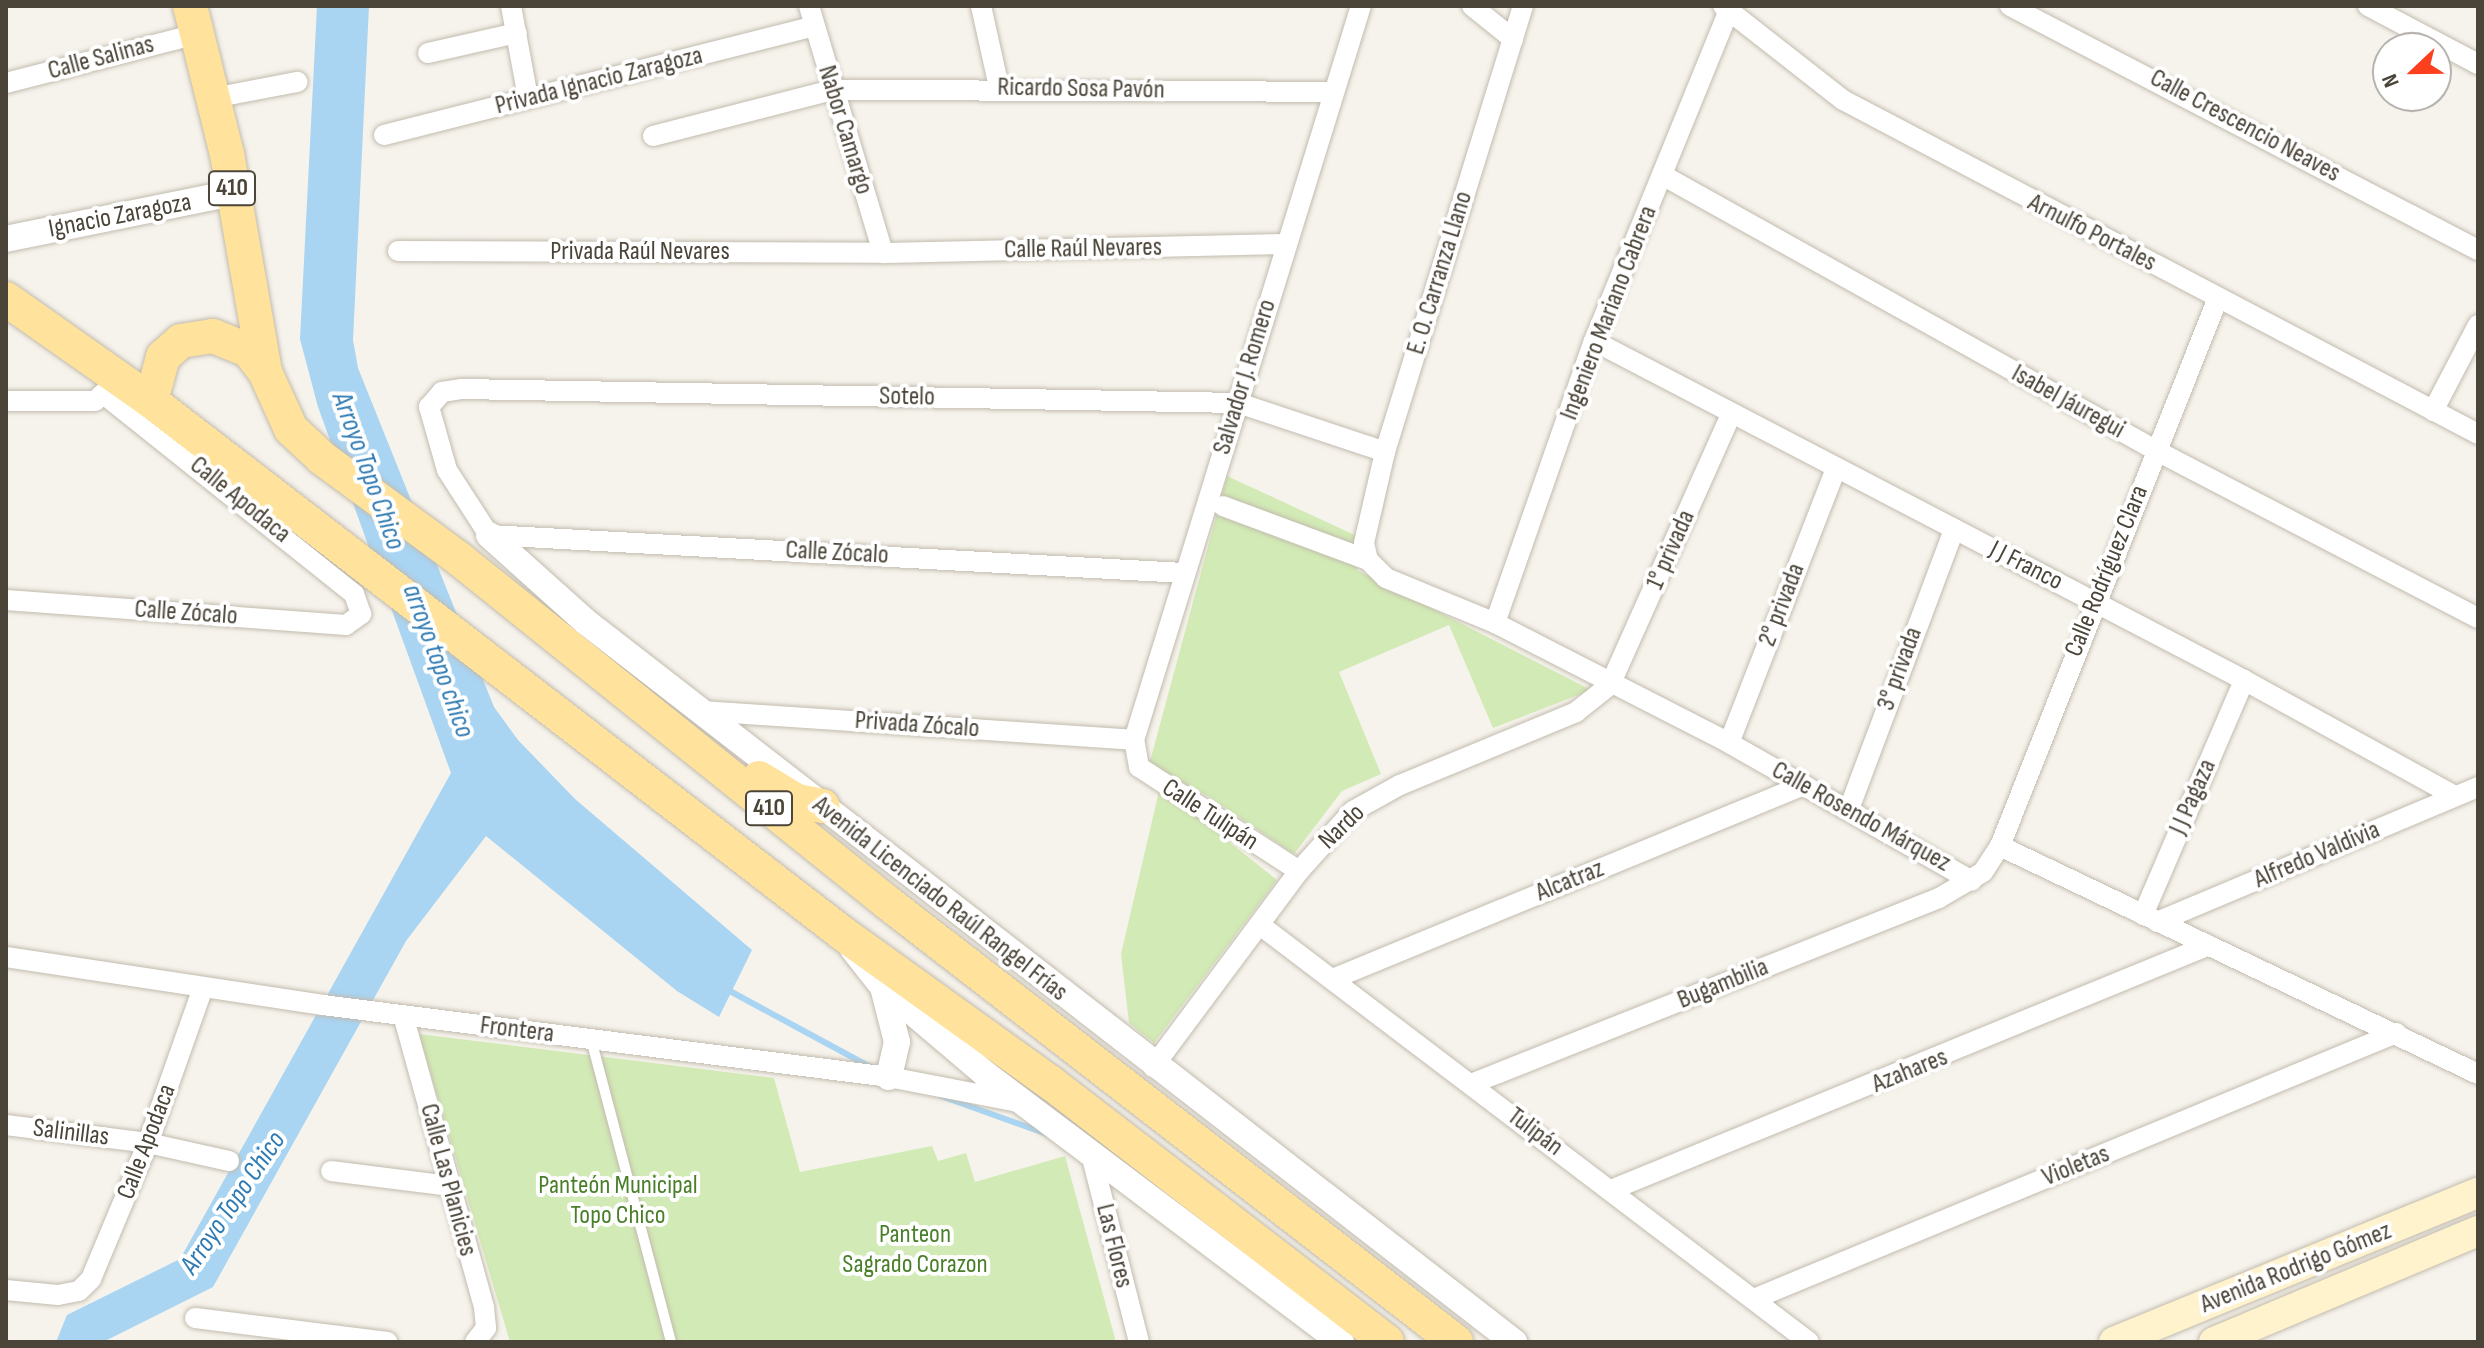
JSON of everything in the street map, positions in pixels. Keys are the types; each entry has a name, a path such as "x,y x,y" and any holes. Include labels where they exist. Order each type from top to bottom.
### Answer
{"main road":[{"name":"410","path":"193,20 233,193 265,372 291,429 322,458 458,558 705,757 1456,1342"},
{"name":"Calle Apodaca","path":"6,299 110,387 151,401"},
{"path":"151,401 163,357 192,338 227,340 248,350 265,372"},
{"name":"410","path":"151,401 842,933 1039,1093 1387,1342"},
{"path":"705,757 743,770 797,801 823,806"},
{"name":"Avenida Rodrigo Gómez","path":"2114,1342 2478,1193"},
{"name":"Avenida Rodrigo Gómez","path":"2214,1342 2478,1231"}],"street":[{"path":"511,6 528,98"},
{"name":"Nabor Camargo","path":"809,6 883,253"},
{"path":"981,6 999,87"},
{"name":"Salvador J. Romero","path":"1134,744 1330,92 1361,6"},
{"path":"1472,6 1513,39"},
{"name":"E. O. Carranza Llano","path":"1366,552 1385,452 1523,6"},
{"name":"Calle Crescencio Neaves","path":"2010,6 2478,250"},
{"path":"2368,6 2478,64"},
{"name":"Ingeniero Mariano Cabrera","path":"1495,623 1594,341 1664,176 1728,7"},
{"name":"Arnulfo Portales","path":"1728,7 1843,100 2478,434"},
{"name":"Calle Salinas","path":"6,83 193,20"},
{"name":"Privada Ignacio Zaragoza","path":"384,135 814,26"},
{"path":"428,53 517,33"},
{"path":"213,98 297,82"},
{"name":"Ricardo Sosa Pavón","path":"653,136 832,90 999,87 1330,92"},
{"name":"Isabel Jáuregui","path":"1664,176 2155,450 2478,618"},
{"name":"Ignacio Zaragoza","path":"6,239 233,193"},
{"name":"Calle Raúl Nevares","path":"883,253 1284,244"},
{"name":"Privada Raúl Nevares","path":"398,251 883,253"},
{"name":"Calle Rodríguez Clara","path":"2000,846 2094,601 2218,298"},
{"path":"2433,411 2478,325"},
{"name":"J J Franco","path":"1594,341 2244,680 2455,796"},
{"path":"6,401 95,401 110,387"},
{"name":"Calle Apodaca","path":"110,387 354,594 361,614"},
{"name":"Sotelo","path":"429,407 442,392 461,389 1238,403 1385,452"},
{"name":"Avenida Licenciado Raúl Rangel Frías","path":"429,407 447,470 489,535 586,622 1153,1067 1514,1342"},
{"name":"1° privada","path":"1610,685 1731,414"},
{"name":"2° privada","path":"1729,743 1836,468"},
{"name":"Calle Rosendo Márquez","path":"1223,506 1366,552 1386,578 1495,623 1610,685 1729,743 1972,881 2000,846"},
{"name":"3° privada","path":"1849,809 1954,529"},
{"name":"Calle Zócalo","path":"489,535 1184,573"},
{"name":"Calle Zócalo","path":"6,600 346,625 361,614"},
{"name":"J J Pagaza","path":"2150,918 2244,680"},
{"name":"Nardo","path":"1153,1067 1299,871 1353,811 1375,797 1576,712 1610,685"},
{"name":"Privada Zócalo","path":"700,711 1134,744"},
{"name":"Calle Tulipán","path":"1134,744 1139,767 1299,871"},
{"name":"Alcatraz","path":"1335,978 1804,785"},
{"name":"Alfredo Valdivia","path":"2150,918 2478,787"},
{"path":"2000,846 2478,1074"},
{"name":"Bugambilia","path":"1471,1084 1972,881"},
{"name":"Tulipán","path":"1260,925 1335,978 1756,1298 1809,1342"},
{"path":"842,933 883,987 1039,1093 1090,1150 1341,1342"},
{"name":"Azahares","path":"1611,1190 2207,946"},
{"name":"Frontera","path":"6,957 330,1006 1039,1093"},
{"path":"883,987 897,1042 889,1077"},
{"name":"Calle Apodaca","path":"6,1290 46,1295 79,1291 101,1260 148,1143 203,988"},
{"name":"Calle Las Planicies","path":"403,1015 486,1318 482,1337 475,1342"},
{"name":"Violetas","path":"1756,1298 2396,1033"},
{"name":"Salinillas","path":"6,1125 148,1143 229,1161"},
{"name":"Las Flores","path":"1090,1150 1139,1342"},
{"path":"331,1171 449,1186"},
{"path":"195,1318 239,1333 386,1342"}],"lane":[{"path":"591,1039 671,1342"}],"green space":[{"path":"1227,476 1359,537 1357,570 1591,690 1493,728 1449,625 1339,672 1381,774 1342,791 1294,854 1209,797 1149,765"},
{"path":"1160,787 1277,880 1154,1043 1129,1023 1121,954"},
{"name":"Panteón Municipal Topo Chico","path":"419,1034 774,1078 800,1172 932,1146 938,1161 966,1153 975,1182 1065,1156 1116,1342 510,1342"}],"water":[{"path":"317,6 369,6 353,340 358,368 494,707 518,740 575,799 752,950 719,1017 677,991 486,836 406,941 213,1287 103,1342 56,1342 67,1315 180,1259 451,773 318,407 300,339"}],"waterway":[{"path":"728,990 872,1068"},
{"path":"941,1096 1047,1134"}],"water label":[{"name":"Arroyo Topo Chico","path":"368,471"},
{"name":"arroyo topo chico","path":"438,661"},
{"name":"Arroyo Topo Chico","path":"233,1203"}],"park label":[{"name":"Panteon Sagrado Corazon","path":"915,1250"}]}
